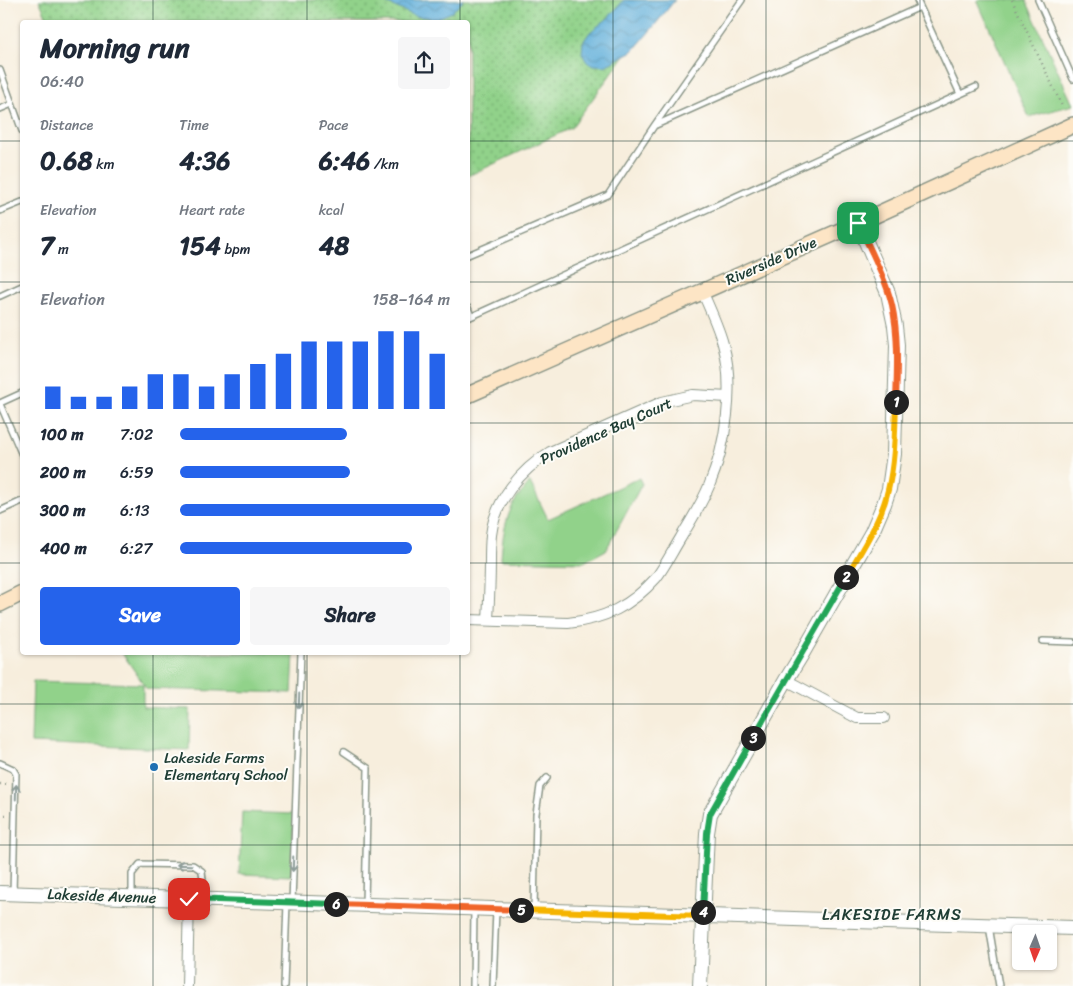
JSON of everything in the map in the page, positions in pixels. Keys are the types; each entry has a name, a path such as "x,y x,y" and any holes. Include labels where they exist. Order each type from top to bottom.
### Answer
{"main road":[{"name":"Riverside Drive","path":"470,394 858,223 1073,125"},
{"path":"0,603 20,594"}],"street":[{"path":"700,986 702,916 707,833 710,814 872,532 889,489 894,454 896,326 888,293 858,223"},
{"path":"470,620 583,622 598,618 626,605 647,588 660,574 709,486 716,468 727,417 727,367 724,346 702,291"},
{"name":"Providence Bay Court","path":"488,620 491,534 494,521 506,495 517,479 530,466 550,452 662,402 693,395 728,397"},
{"path":"786,680 856,718 884,718"},
{"name":"Lakeside Avenue","path":"7,893 1073,928"},
{"path":"187,986 189,899"}],"lane":[{"path":"470,254 608,195 742,0"},
{"path":"917,0 960,94"},
{"path":"1038,0 1073,79"},
{"path":"654,126 920,7"},
{"path":"0,70 20,126"},
{"path":"470,317 976,87"},
{"path":"0,109 12,104"},
{"path":"0,211 20,203"},
{"path":"0,296 20,287"},
{"path":"20,395 0,404 20,450"},
{"path":"0,511 20,502"},
{"path":"1043,641 1073,642"},
{"path":"284,986 301,655"},
{"path":"344,752 368,768 365,905"},
{"path":"0,763 13,769 16,774 7,893"},
{"path":"534,910 536,814 540,786 547,778"},
{"path":"132,897 132,874 140,864 192,865 202,871 205,900"},
{"path":"473,986 474,908"},
{"path":"493,986 496,909"},
{"path":"989,925 999,986"}],"path":[{"path":"1012,0 1063,108"}],"green space":[{"path":"39,0 666,0 571,128 470,175 470,20 48,20"},
{"path":"977,0 1026,0 1073,105 1029,117"},
{"path":"639,478 642,484 606,550 584,562 501,560 503,536 507,520 517,498 530,482 548,519"},
{"path":"123,655 294,655 292,693 147,689"},
{"path":"33,681 143,684 143,707 190,709 189,750 31,743"},
{"path":"242,812 294,814 291,876 239,874"}],"water":[{"path":"379,0 463,0 452,12 436,19 415,16"},
{"path":"624,0 675,0 633,51 605,66 594,65 586,61 582,53 583,42 590,32 607,19"}],"place":[{"name":"Lakeside Farms Elementary School","path":"154,767"}],"district":[{"name":"LAKESIDE FARMS","path":"892,914"}],"route":[{"path":"189,899 702,916 707,833 710,814 872,532 889,489 894,454 896,326 888,293 858,223"}]}
